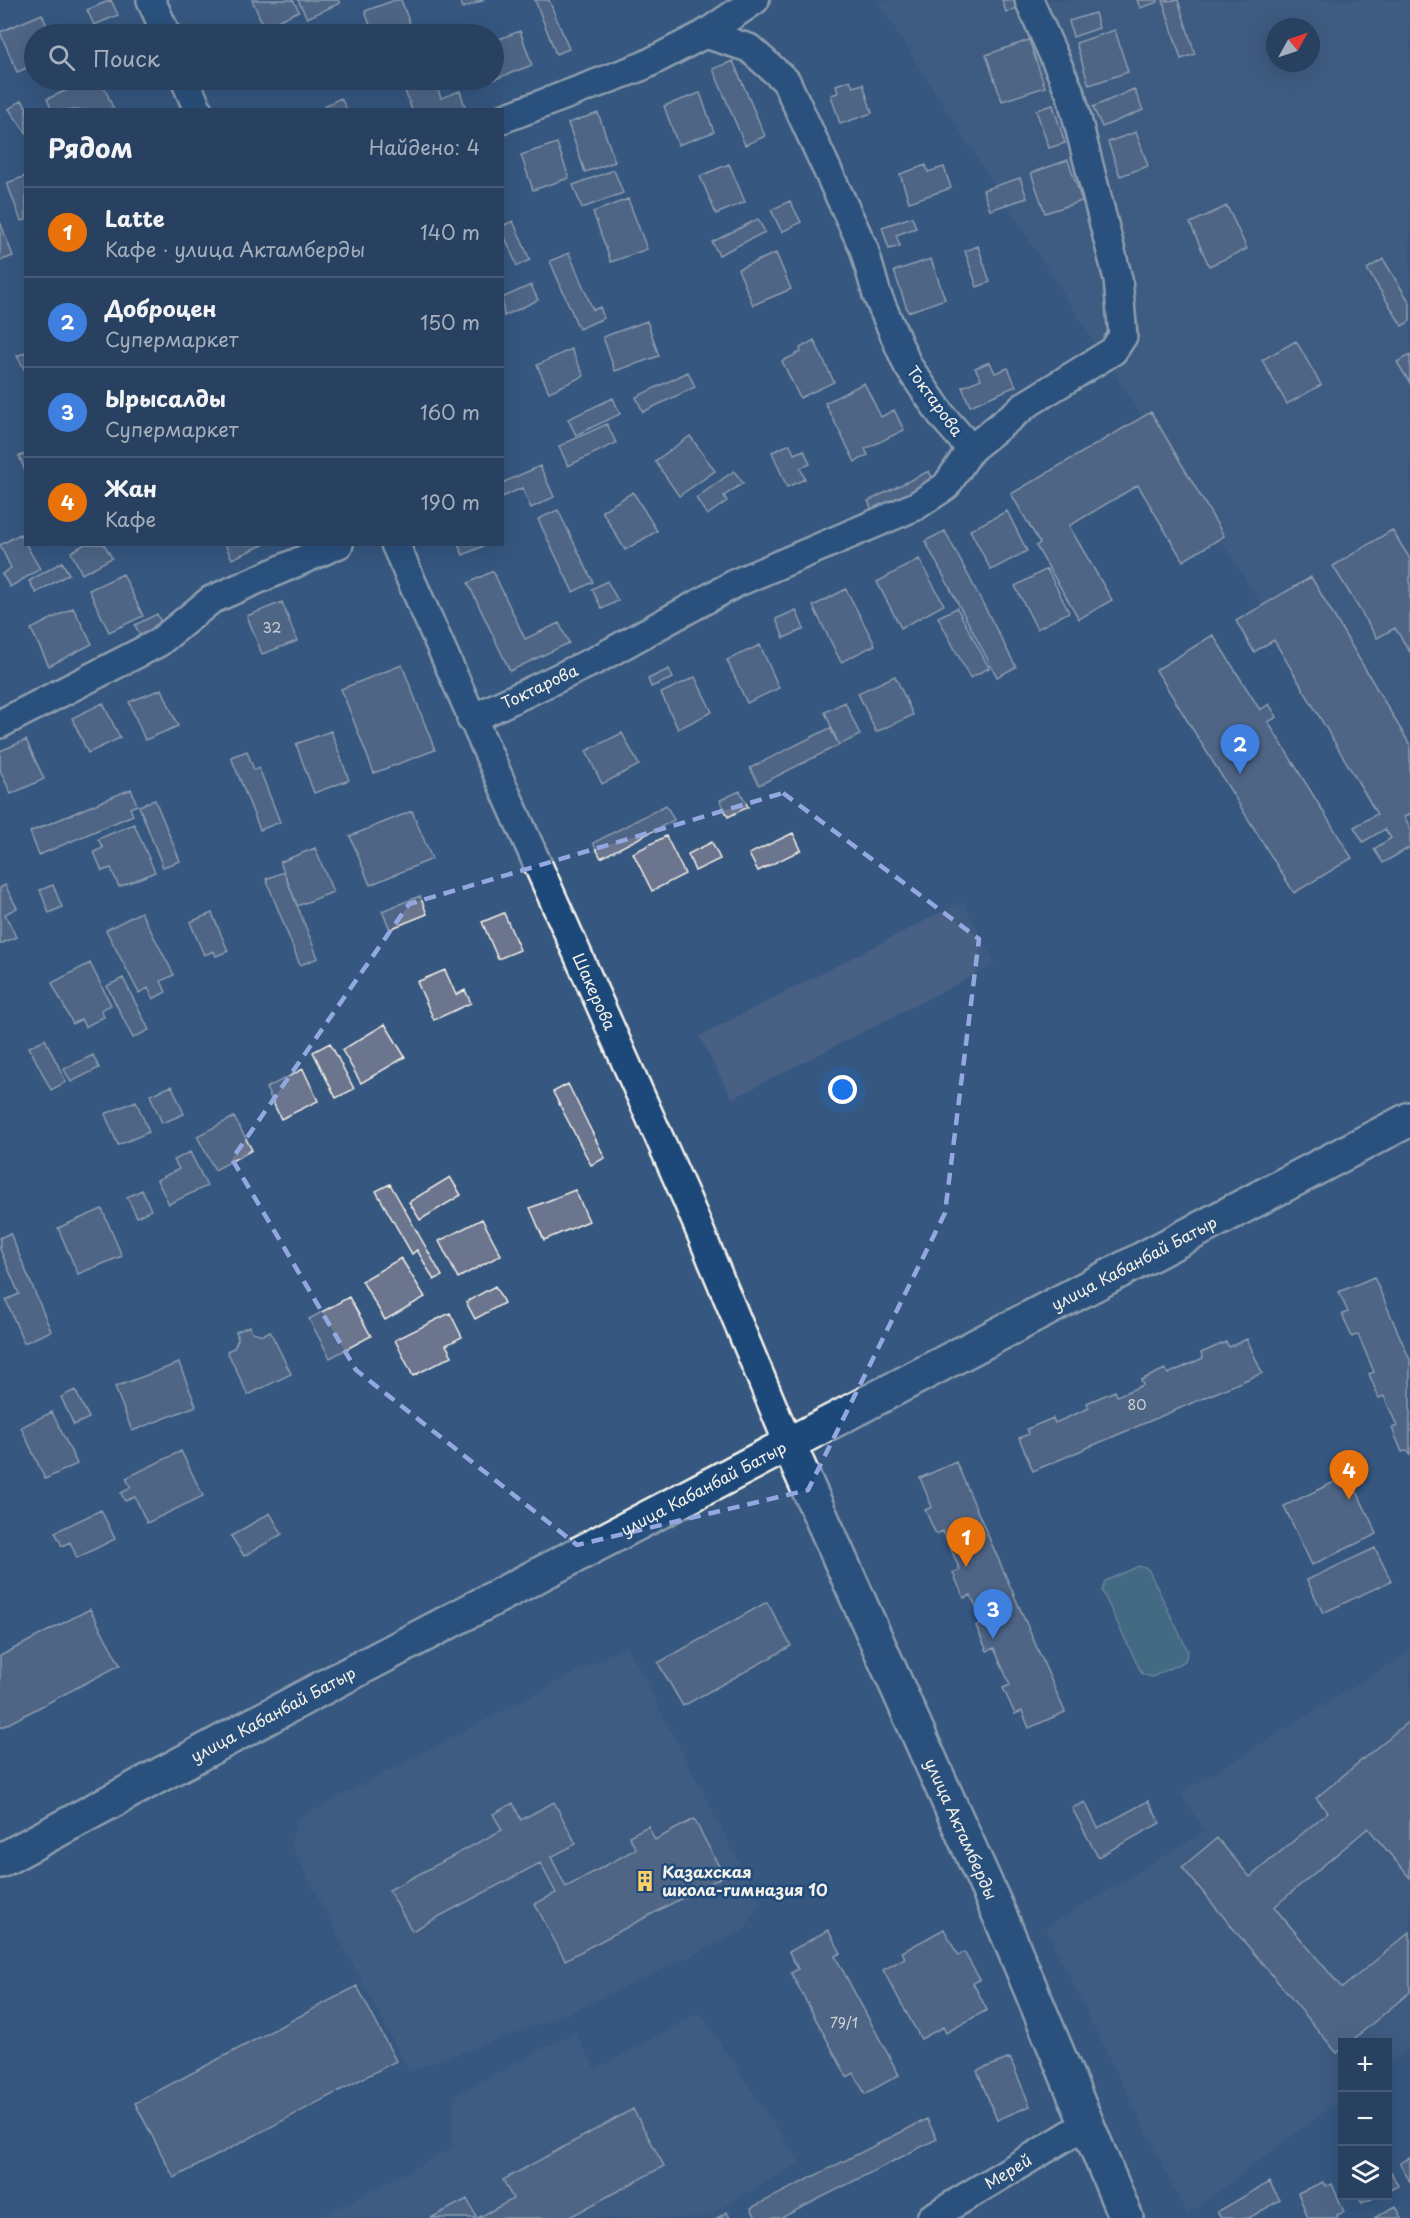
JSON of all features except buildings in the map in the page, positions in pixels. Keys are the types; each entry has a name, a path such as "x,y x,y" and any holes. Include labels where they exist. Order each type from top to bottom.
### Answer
{"main road":[{"name":"улица Кабанбай Батыр","path":"0,1861 260,1720 1410,1119"},
{"name":"улица Актамберды","path":"788,1443 1004,1925 1126,2218"}],"street":[{"path":"151,0 162,24"},
{"path":"971,449 1027,404 1113,351 1123,336 1118,279 1071,95 1029,0"},
{"path":"504,117 643,66 705,34 739,4"},
{"name":"Токтарова","path":"471,719 598,659 735,583 916,506 946,486 971,449 943,417 908,366 877,295 864,249 786,81 749,48 705,34"},
{"path":"189,90 197,108"},
{"path":"0,724 158,643 211,600 334,546"},
{"name":"Шакерова","path":"396,546 687,1200 788,1443"},
{"name":"Мерей","path":"931,2218 1087,2124"}],"highlighted area":[{"path":"783,793 979,939 945,1213 808,1490 577,1545 356,1370 232,1159 409,904"}],"shaded area":[{"path":"876,0 1410,0 1410,838"},
{"path":"963,901 996,964 732,1099 699,1036"},
{"path":"627,1645 760,1903 744,1931 568,2014 409,2072 290,1844 298,1818"},
{"path":"1410,1651 1410,2048 1392,2062 1392,2038 1338,2038 1338,2102 1187,2215 1045,1928 1205,1831 1180,1794"},
{"path":"700,2012 800,2163 704,2218 318,2218 452,2148 454,2095 575,2031 595,2069"}],"green space":[{"path":"1139,1566 1148,1569 1188,1651 1185,1661 1152,1677 1142,1674 1102,1591 1105,1581"}],"place":[{"name":"Доброцен","path":"1240,774"},
{"name":"Жан","path":"1349,1500"},
{"name":"Latte","path":"966,1567"},
{"name":"Ырысалды","path":"993,1639"},
{"name":"Казахская школа-гимназия 10","path":"645,1881"}]}
